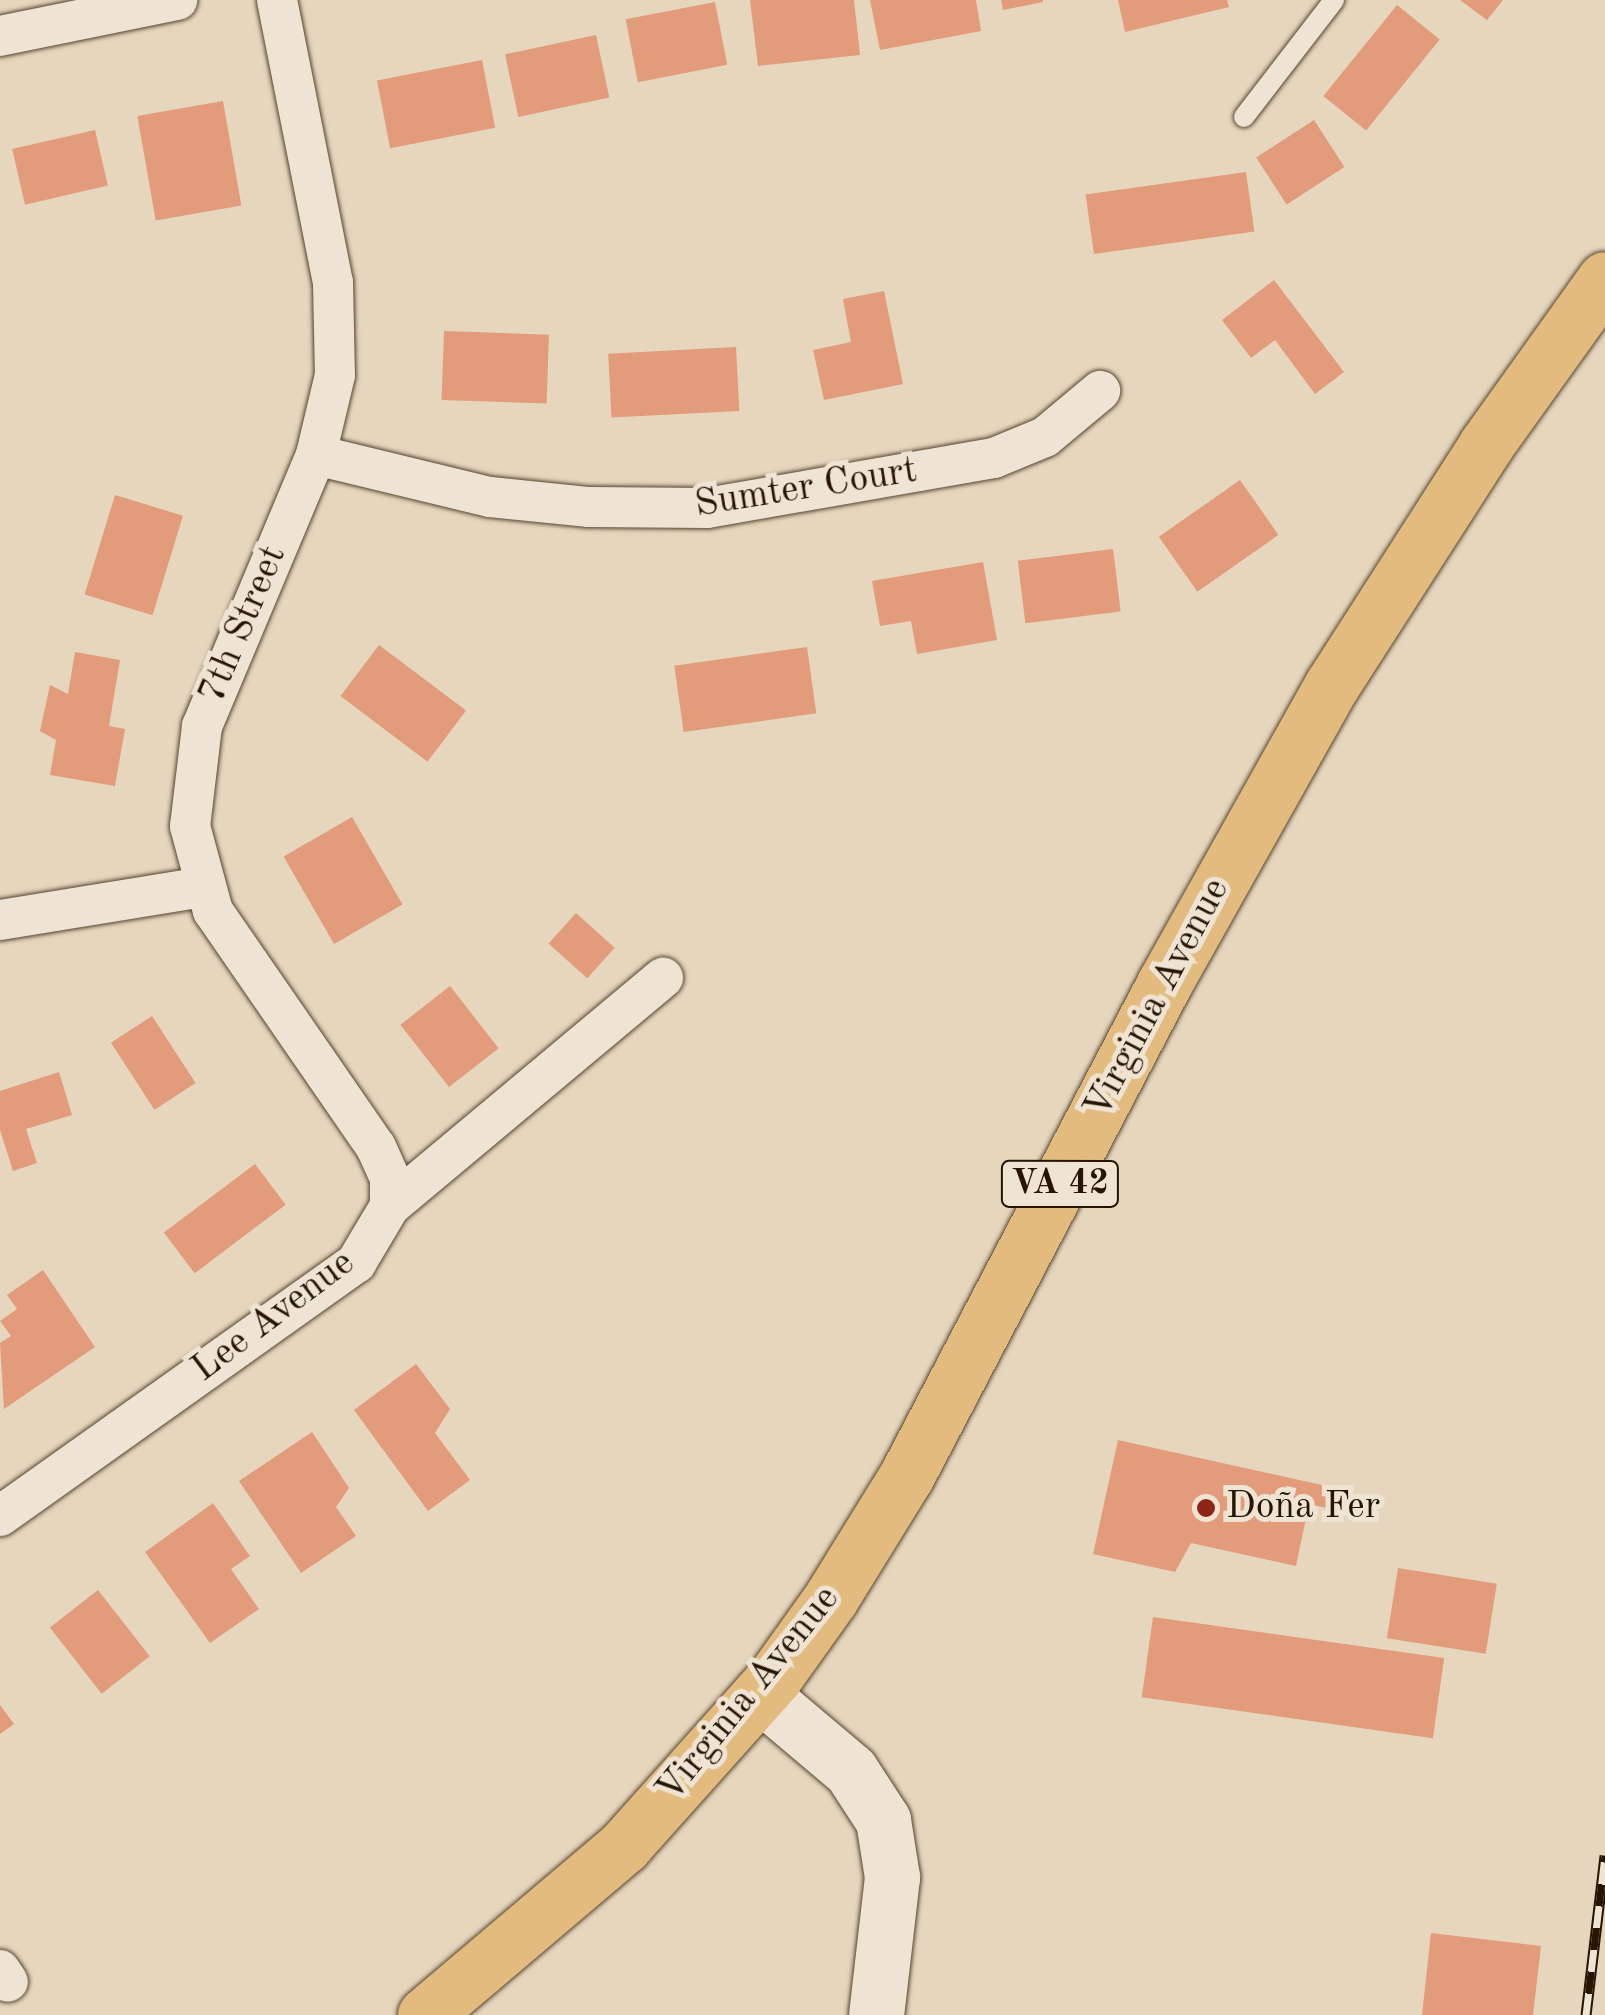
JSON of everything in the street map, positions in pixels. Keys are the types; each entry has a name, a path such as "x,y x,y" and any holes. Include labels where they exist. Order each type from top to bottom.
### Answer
{"main road":[{"name":"Virginia Avenue","path":"425,2015 624,1846 760,1694 831,1598 907,1475 1164,984 1332,685 1486,445 1605,279"}],"street":[{"path":"0,36 177,0"},
{"name":"7th Street","path":"277,0 337,313 333,390 316,454 195,749 190,826 203,887 233,946 376,1147 390,1179 390,1206"},
{"name":"Sumter Court","path":"316,454 490,496 608,508 708,508 994,458 1044,437 1100,391"},
{"path":"0,920 203,887"},
{"name":"Lee Avenue","path":"0,1516 356,1263 390,1206 663,978"},
{"path":"760,1694 852,1771 883,1820 892,1877 876,2015"}],"lane":[{"path":"1244,117 1334,0"}],"building":[{"path":"750,0 854,0 860,55 758,66"},
{"path":"870,0 976,0 981,31 880,50"},
{"path":"1001,0 1043,0 1043,2 1003,10"},
{"path":"1118,0 1227,0 1229,7 1125,32"},
{"path":"1460,0 1503,0 1487,20"},
{"path":"715,2 727,65 638,82 626,19"},
{"path":"1397,5 1440,40 1366,131 1323,96"},
{"path":"596,35 609,98 518,117 505,54"},
{"path":"482,60 495,128 390,148 377,80"},
{"path":"223,101 241,205 156,220 137,116"},
{"path":"1314,120 1344,167 1287,205 1256,158"},
{"path":"95,130 108,186 25,205 12,149"},
{"path":"1246,172 1254,231 1094,254 1086,195"},
{"path":"1274,280 1344,372 1315,394 1275,340 1251,358 1222,320"},
{"path":"884,291 903,384 824,400 813,350 851,342 843,299"},
{"path":"444,331 549,335 547,404 442,400"},
{"path":"736,347 739,411 612,418 608,354"},
{"path":"1240,480 1278,535 1197,592 1159,537"},
{"path":"115,495 183,516 152,615 85,594"},
{"path":"1113,549 1121,612 1025,623 1018,561"},
{"path":"983,562 997,640 917,654 911,621 880,626 872,581"},
{"path":"379,645 466,711 428,762 340,696"},
{"path":"807,647 816,713 684,732 674,666"},
{"path":"75,652 120,660 109,726 125,729 115,786 50,775 56,740 40,731 50,685 68,694"},
{"path":"352,817 403,904 334,944 284,857"},
{"path":"576,913 615,948 587,978 549,943"},
{"path":"450,986 499,1048 449,1087 400,1025"},
{"path":"152,1016 196,1083 154,1110 111,1043"},
{"path":"59,1072 72,1115 26,1129 37,1163 13,1171 0,1130 0,1091"},
{"path":"255,1164 286,1205 195,1273 164,1233"},
{"path":"43,1270 95,1347 4,1409 0,1343 11,1336 0,1321 17,1309 7,1295"},
{"path":"416,1364 450,1409 435,1433 470,1480 428,1511 354,1410"},
{"path":"312,1432 349,1488 336,1507 356,1536 301,1573 239,1481"},
{"name":"Doña Fer","path":"1118,1440 1349,1491 1344,1512 1309,1504 1296,1566 1191,1543 1175,1572 1093,1554"},
{"path":"213,1503 250,1556 231,1569 259,1609 210,1643 145,1552"},
{"path":"1398,1568 1497,1584 1486,1654 1387,1638"},
{"path":"98,1590 150,1656 102,1694 50,1628"},
{"path":"1153,1617 1444,1658 1433,1738 1142,1697"},
{"path":"0,1705 14,1724 0,1734"},
{"path":"1431,1933 1541,1946 1533,2015 1422,2015"}],"railway":[{"path":"1586,2015 1605,1855"}],"place":[{"name":"Doña Fer","path":"1206,1508"}]}
